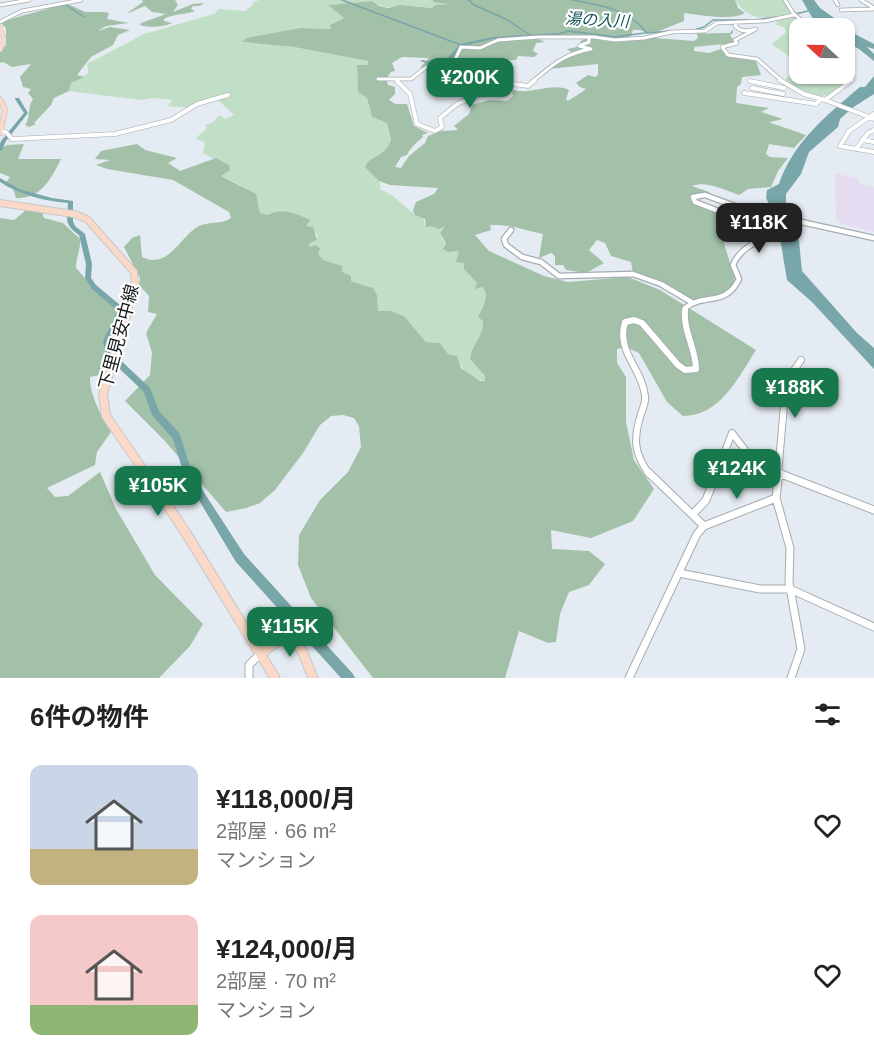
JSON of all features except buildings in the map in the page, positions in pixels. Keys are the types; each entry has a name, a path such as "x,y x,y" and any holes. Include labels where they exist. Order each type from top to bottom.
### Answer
{"main road":[{"path":"0,27 4,40 0,50"},
{"path":"0,99 4,110 0,132"},
{"name":"下里見安中線","path":"0,203 74,214 94,224 136,276 103,394 106,416 186,533 275,678"},
{"path":"261,653 278,641 293,641 302,651 313,678"}],"street":[{"path":"0,5 29,0"},
{"path":"0,22 22,11 81,0"},
{"path":"785,0 799,18"},
{"path":"835,0 838,5"},
{"path":"861,0 874,9"},
{"path":"857,14 842,10 874,9"},
{"path":"378,79 411,79 428,67 452,61 463,47 483,47 498,40 589,36 615,40 638,39 668,32 703,32 709,30 715,23 765,21 794,14"},
{"path":"737,22 735,26 739,30 756,30 735,40 737,44 722,47 728,55 742,55 761,61 784,86 782,100"},
{"path":"395,80 408,89 413,97 417,124 435,132 442,127 440,118 463,101 506,83 528,86 558,60 572,52 591,50 590,47 581,48 579,45 589,42 589,36"},
{"path":"750,81 784,86 866,116 874,116"},
{"path":"744,93 813,104 824,100 849,84"},
{"path":"752,88 783,94"},
{"path":"0,132 6,132 12,139 103,136 165,122 204,101 228,95"},
{"path":"866,116 849,131 840,146 874,152"},
{"path":"856,149 862,140 874,130"},
{"path":"862,140 874,142"},
{"path":"704,526 644,467 634,448 637,421 646,396 628,357 623,332 625,322 632,319 639,321 650,328 674,364 691,371 696,369 684,312 687,305 715,300 734,290 739,279 734,265 735,259 746,246 758,241 751,235 718,227 718,222 730,219 729,215 695,202 693,197 705,195 743,209 874,238"},
{"path":"511,230 504,239 506,245 522,257 541,262 559,276 633,274 661,284 693,303"},
{"path":"791,678 801,649 790,589 790,548 776,498 786,382 801,360"},
{"path":"693,514 706,500 732,433 752,459 779,474 874,510"},
{"path":"629,678 679,573 688,547 704,526 776,498"},
{"path":"679,573 760,589 790,589 874,627"},
{"path":"249,678 249,665 261,653"}],"shaded area":[{"path":"835,173 859,179 859,184 874,187 874,232 836,222"}],"green space":[{"path":"142,0 175,0 178,5 173,12 193,4 204,3 200,6 193,6 191,9 195,11 164,19 172,23 152,27 140,25 166,14 152,12 145,6 126,14 143,2"},
{"path":"259,0 433,0 448,4 435,5 432,8 386,7 372,1 329,5 344,18 332,24 331,29 300,28 246,38 242,42 294,47 368,61 368,65 357,66 358,92 367,98 372,117 387,123 391,139 385,152 374,159 373,174 379,181 381,190 423,217 425,225 445,226 440,233 443,239 449,247 459,251 457,260 464,262 477,283 486,291 487,296 478,316 483,321 483,326 470,359 485,376 486,381 467,373 457,356 448,354 440,343 426,342 404,316 390,311 378,311 368,286 351,281 342,272 343,266 323,260 308,248 310,243 317,240 317,234 306,226 309,220 288,212 278,211 268,215 260,213 252,194 221,176 225,171 223,164 203,153 205,142 195,139 207,128 205,125 213,122 219,115 225,119 234,115 217,99 191,108 168,106 172,100 154,98 141,100 69,91 71,83 89,73 87,64 144,34 214,14 219,9 245,11 253,5 252,3"},
{"path":"433,0 735,0 738,8 745,13 724,17 684,13 684,21 654,33 633,30 631,36 625,39 538,35 536,38 545,42 536,43 533,51 538,54 534,57 518,56 516,60 490,61 484,64 489,88 453,83 436,76 421,67 429,58 402,57 392,63 395,71 391,72 386,79 388,85 395,87 395,94 389,100 395,104 407,104 414,126 428,133 422,135 423,137 407,155 401,157 395,167 401,168 409,156 425,143 428,136 441,131 458,130 454,126 469,114 472,105 489,100 507,101 513,96 514,90 528,91 556,87 569,90 566,99 568,101 586,89 576,83 588,75 595,77 598,75 598,64 548,69 554,63 570,56 571,52 567,49 577,47 582,40 591,38 624,42 642,37 694,41 698,38 697,33 730,33 733,29 730,35 735,43 694,47 694,51 709,53 721,49 728,56 756,61 761,75 742,77 741,84 737,87 736,103 769,108 761,112 783,119 771,123 806,135 794,148 769,144 766,154 770,157 788,158 778,171 771,187 748,189 739,195 709,185 692,186 709,192 710,196 693,195 690,200 693,204 718,213 727,219 717,222 714,226 721,233 735,280 723,293 707,301 695,302 633,273 631,262 611,256 605,243 597,240 589,250 604,263 586,273 566,270 563,265 555,265 555,256 551,253 539,258 543,234 510,226 490,225 491,230 475,235 489,251 544,276 568,282 628,277 660,290 756,350 727,394 707,410 683,416 667,402 639,353 626,347 617,349 617,363 626,377 626,422 634,460 654,489 633,521 591,538 551,530 552,549 589,551 605,564 589,585 569,592 560,614 556,642 548,643 519,631 505,678 373,678 311,598 298,565 299,535 320,500 348,472 361,447 359,426 354,418 343,415 331,416 320,425 303,453 275,490 260,503 226,512 164,440 125,401 150,375 152,353 146,333 157,314 148,312 149,296 139,285 140,278 124,247 132,238 140,235 142,257 151,260 160,259 167,256 199,226 223,222 231,218 229,212 173,180 107,169 96,165 110,160 95,159 101,151 137,144 145,150 177,158 168,163 180,171 216,158 229,165 230,170 221,176 256,194 260,213 268,215 278,211 289,212 310,220 306,226 313,227 317,240 310,243 309,247 316,245 320,248 318,254 323,260 343,266 342,272 351,276 351,281 373,288 377,295 378,311 390,311 404,316 426,342 440,343 448,354 457,356 461,368 480,381 485,381 485,376 470,359 483,326 483,321 478,317 485,301 485,290 482,287 475,289 477,283 464,269 464,263 456,262 459,251 448,252 443,249 446,243 440,233 445,226 439,229 426,227 425,219 415,215 413,210 416,202 434,194 438,188 390,185 379,181 365,167 370,160 385,150 391,139 387,123 372,117 367,98 358,92 357,65 368,65 368,61 294,47 242,42 246,38 300,28 331,29 330,25 344,18 328,5 372,1 388,8 400,5 432,8 435,5 448,4 433,2"},
{"path":"735,0 784,0 791,13 767,17 754,16 741,8"},
{"path":"66,3 85,12 109,13 107,19 129,23 106,26 98,31 110,27 130,30 118,35 113,45 91,57 77,75 84,77 71,83 69,91 54,98 51,105 34,123 36,124 29,127 25,125 33,99 28,93 31,89 23,87 20,77 31,64 12,67 3,62 0,63 0,52 6,45 6,28 1,23"},
{"path":"794,16 796,18 789,18 789,57 772,44 786,32 785,28 775,24 778,23 773,19"},
{"path":"789,77 789,84 845,84 828,96 824,95 819,99 784,82"},
{"path":"24,144 18,159 61,159 49,180 39,191 16,198 13,189 4,185 10,177 0,173 0,149 7,145"},
{"path":"26,210 42,212 44,218 63,223 80,239 76,268 93,287 119,308 104,349 109,357 104,374 90,377 94,398 111,432 97,452 95,465 47,488 55,497 68,496 100,472 116,509 155,575 203,624 190,646 159,678 0,678 0,218 14,220"}],"water":[{"path":"802,0 814,0 820,8 834,18 812,18"},
{"path":"855,34 874,44 874,49 867,47 874,54 874,61 855,47"},
{"path":"874,76 874,94 852,108 840,119 838,127 809,152 801,174 786,194 786,207 799,241 802,271 857,333 874,348 874,369 812,302 787,280 780,238 771,219 772,210 766,198 767,190 779,184 785,169 802,142 836,108 860,87 865,87"}],"waterway":[{"path":"342,0 461,45"},
{"path":"469,0 474,5 506,19 530,35"},
{"path":"572,0 603,6 623,13 632,18 647,33 671,31"},
{"path":"66,5 84,17"},
{"name":"湯の入川","path":"795,14 808,11"},
{"name":"湯の入川","path":"754,20 776,17"},
{"name":"湯の入川","path":"694,30 704,27 713,20 749,20"},
{"name":"湯の入川","path":"422,61 436,64 446,62 461,45 493,38 559,34 568,31 615,37 647,33"},
{"path":"0,149 26,113 17,99"},
{"path":"0,180 17,190 52,200 71,202 70,221 72,227 82,234 89,264 88,278 94,287 122,310 107,341 109,354 147,390 155,413 177,437 186,468 240,558 349,678"}]}
